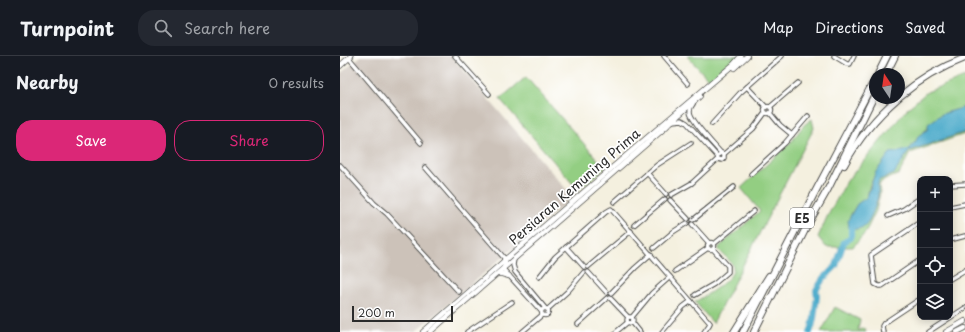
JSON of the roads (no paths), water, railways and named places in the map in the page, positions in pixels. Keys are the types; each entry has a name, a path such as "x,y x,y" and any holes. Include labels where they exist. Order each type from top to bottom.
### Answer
{"highway":[{"path":"881,68 887,56"},
{"path":"889,68 895,56"},
{"path":"905,92 928,76 965,58"},
{"name":"E5","path":"743,332 869,90"},
{"name":"E5","path":"754,332 870,104"},
{"path":"828,189 859,140 873,122 892,104"},
{"path":"734,332 780,255 790,243"}],"street":[{"path":"455,56 489,94"},
{"path":"664,56 688,84"},
{"name":"Persiaran Kemuning Prima","path":"423,332 742,56"},
{"name":"Persiaran Kemuning Prima","path":"430,332 662,132 695,100 747,56"},
{"path":"712,124 747,86 782,56"},
{"path":"834,56 847,64 850,64 854,56"},
{"path":"340,66 350,57 421,143"},
{"path":"647,173 666,194 669,193 671,195 692,182 720,156 753,129 765,113 764,110 798,83"},
{"path":"747,86 771,110 770,113 780,125 792,135"},
{"path":"695,100 690,112 693,119 720,156"},
{"path":"765,113 770,113"},
{"path":"751,174 778,150 808,116"},
{"path":"672,121 682,120 687,123 720,156"},
{"path":"695,131 699,127"},
{"path":"614,202 647,173 691,143"},
{"path":"340,165 374,203 388,214 459,292"},
{"path":"424,167 506,259 503,269 545,316 549,312 515,272 513,262 518,256"},
{"path":"953,185 965,184"},
{"path":"665,199 670,200 689,225 734,187"},
{"path":"634,225 665,199 666,194"},
{"path":"670,200 671,195"},
{"path":"888,216 904,209 917,200"},
{"path":"953,206 965,204"},
{"path":"539,277 555,257 610,209 612,209 710,324 704,332"},
{"path":"713,249 715,247 714,244 754,211"},
{"path":"654,248 691,218 692,222 709,243 714,244"},
{"path":"917,224 875,252 871,257 875,284 882,286 917,262"},
{"path":"578,324 612,295 583,269 631,231"},
{"path":"953,239 965,236"},
{"path":"674,271 708,248 709,243"},
{"path":"566,247 586,267"},
{"path":"695,295 714,284 728,272 728,266 713,249 711,250 708,248"},
{"path":"609,293 651,254"},
{"path":"953,277 965,270"},
{"path":"522,332 542,313 542,310 546,309 568,291 586,272"},
{"path":"494,277 499,274 509,276"},
{"path":"616,332 630,320 652,293 670,277"},
{"path":"609,298 640,332"},
{"path":"662,332 683,307 691,300"},
{"path":"883,332 882,326 884,323 917,301"},
{"path":"467,332 473,330 512,302"},
{"path":"928,332 965,308"},
{"path":"946,332 965,322"},
{"path":"957,332 965,328"}],"water":[{"path":"965,107 965,132 909,151 894,174 879,180 878,195 872,215 868,222 860,228 849,229 848,220 857,204 867,197 875,173 890,153 909,149 916,141 918,136 928,129 928,124 942,114"}],"waterway":[{"path":"810,332 814,318 817,296 816,290 823,279 836,266 844,242 851,238 851,229 855,222"}]}
